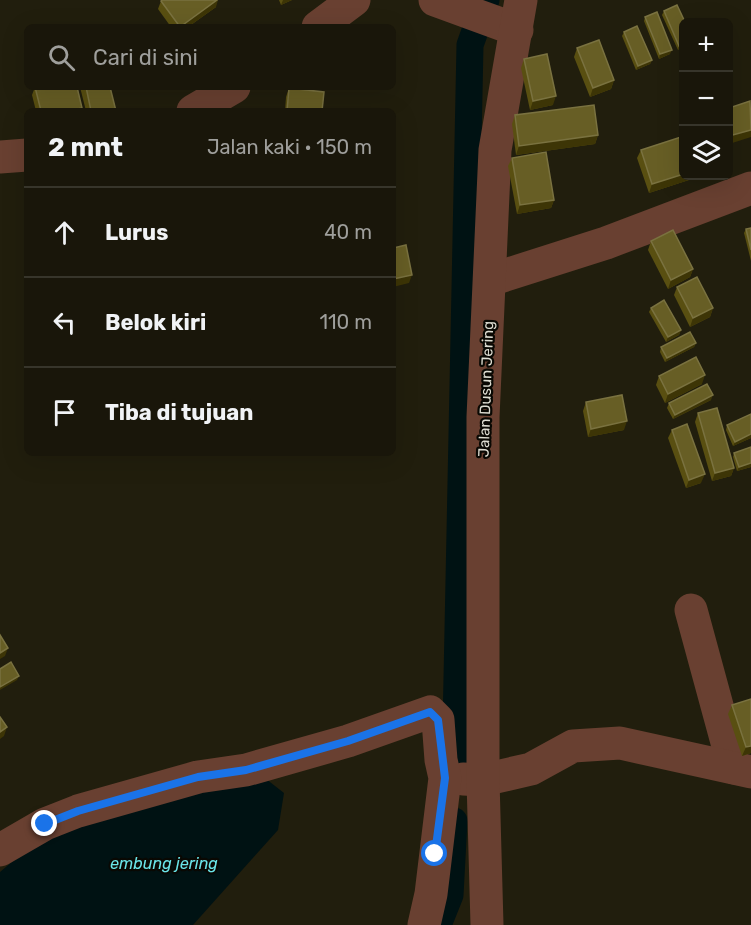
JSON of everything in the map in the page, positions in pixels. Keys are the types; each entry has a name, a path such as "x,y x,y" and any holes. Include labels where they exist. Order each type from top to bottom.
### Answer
{"street":[{"path":"322,24 354,0"},
{"path":"444,4 509,16"},
{"name":"Jalan Dusun Jering","path":"462,779 483,417 495,150 509,16"},
{"path":"198,108 229,90"},
{"path":"0,157 24,155"},
{"path":"490,280 606,243 751,188"},
{"path":"691,610 742,770"},
{"path":"1,850 45,824 64,816 198,777 246,770 348,741 430,712 438,720 462,779 487,925"},
{"path":"462,779 531,769 573,746 620,743 742,770"},
{"path":"424,925 462,779"}],"water":[{"name":"embung jering","path":"261,775 284,793 278,830 193,925 0,925 0,872 51,834"}],"building":[{"path":"217,0 184,24 178,24 161,1"},
{"path":"677,5 683,18 679,18 679,46 664,11"},
{"path":"657,12 672,50 660,54 645,17"},
{"path":"637,26 652,60 638,66 624,32"},
{"path":"599,40 614,80 593,88 577,48"},
{"path":"547,54 556,96 533,101 524,59"},
{"path":"36,90 78,90 82,108 40,108"},
{"path":"87,90 111,90 115,108 90,108"},
{"path":"289,90 324,92 322,108 287,108"},
{"path":"750,101 751,130 733,135 733,107"},
{"path":"594,105 598,135 519,146 515,115"},
{"path":"679,138 679,176 652,184 641,150"},
{"path":"546,152 554,200 520,205 512,158"},
{"path":"751,228 751,250 746,229"},
{"path":"673,230 693,269 671,280 651,241"},
{"path":"406,245 412,275 396,278 396,247"},
{"path":"697,277 713,308 693,318 677,287"},
{"path":"664,300 681,330 668,337 651,308"},
{"path":"690,332 696,343 667,358 661,347"},
{"path":"696,357 705,375 668,394 659,376"},
{"path":"707,384 713,395 675,415 669,403"},
{"path":"622,395 627,421 591,429 586,402"},
{"path":"717,408 734,468 715,473 698,413"},
{"path":"751,414 751,434 735,442 727,425"},
{"path":"687,424 705,474 689,480 672,430"},
{"path":"751,447 751,463 739,467 734,453"},
{"path":"0,635 8,648 0,653"},
{"path":"11,662 19,676 0,687 0,669"},
{"path":"751,699 751,746 746,747 732,705"},
{"path":"0,717 7,727 0,732"}],"waterway":[{"path":"455,776 470,45 486,0"},
{"path":"438,925 450,895 454,821"}],"route":[{"path":"45,824 78,811 198,777 246,770 348,741 430,712 438,720 441,760 445,778 435,854"}]}
